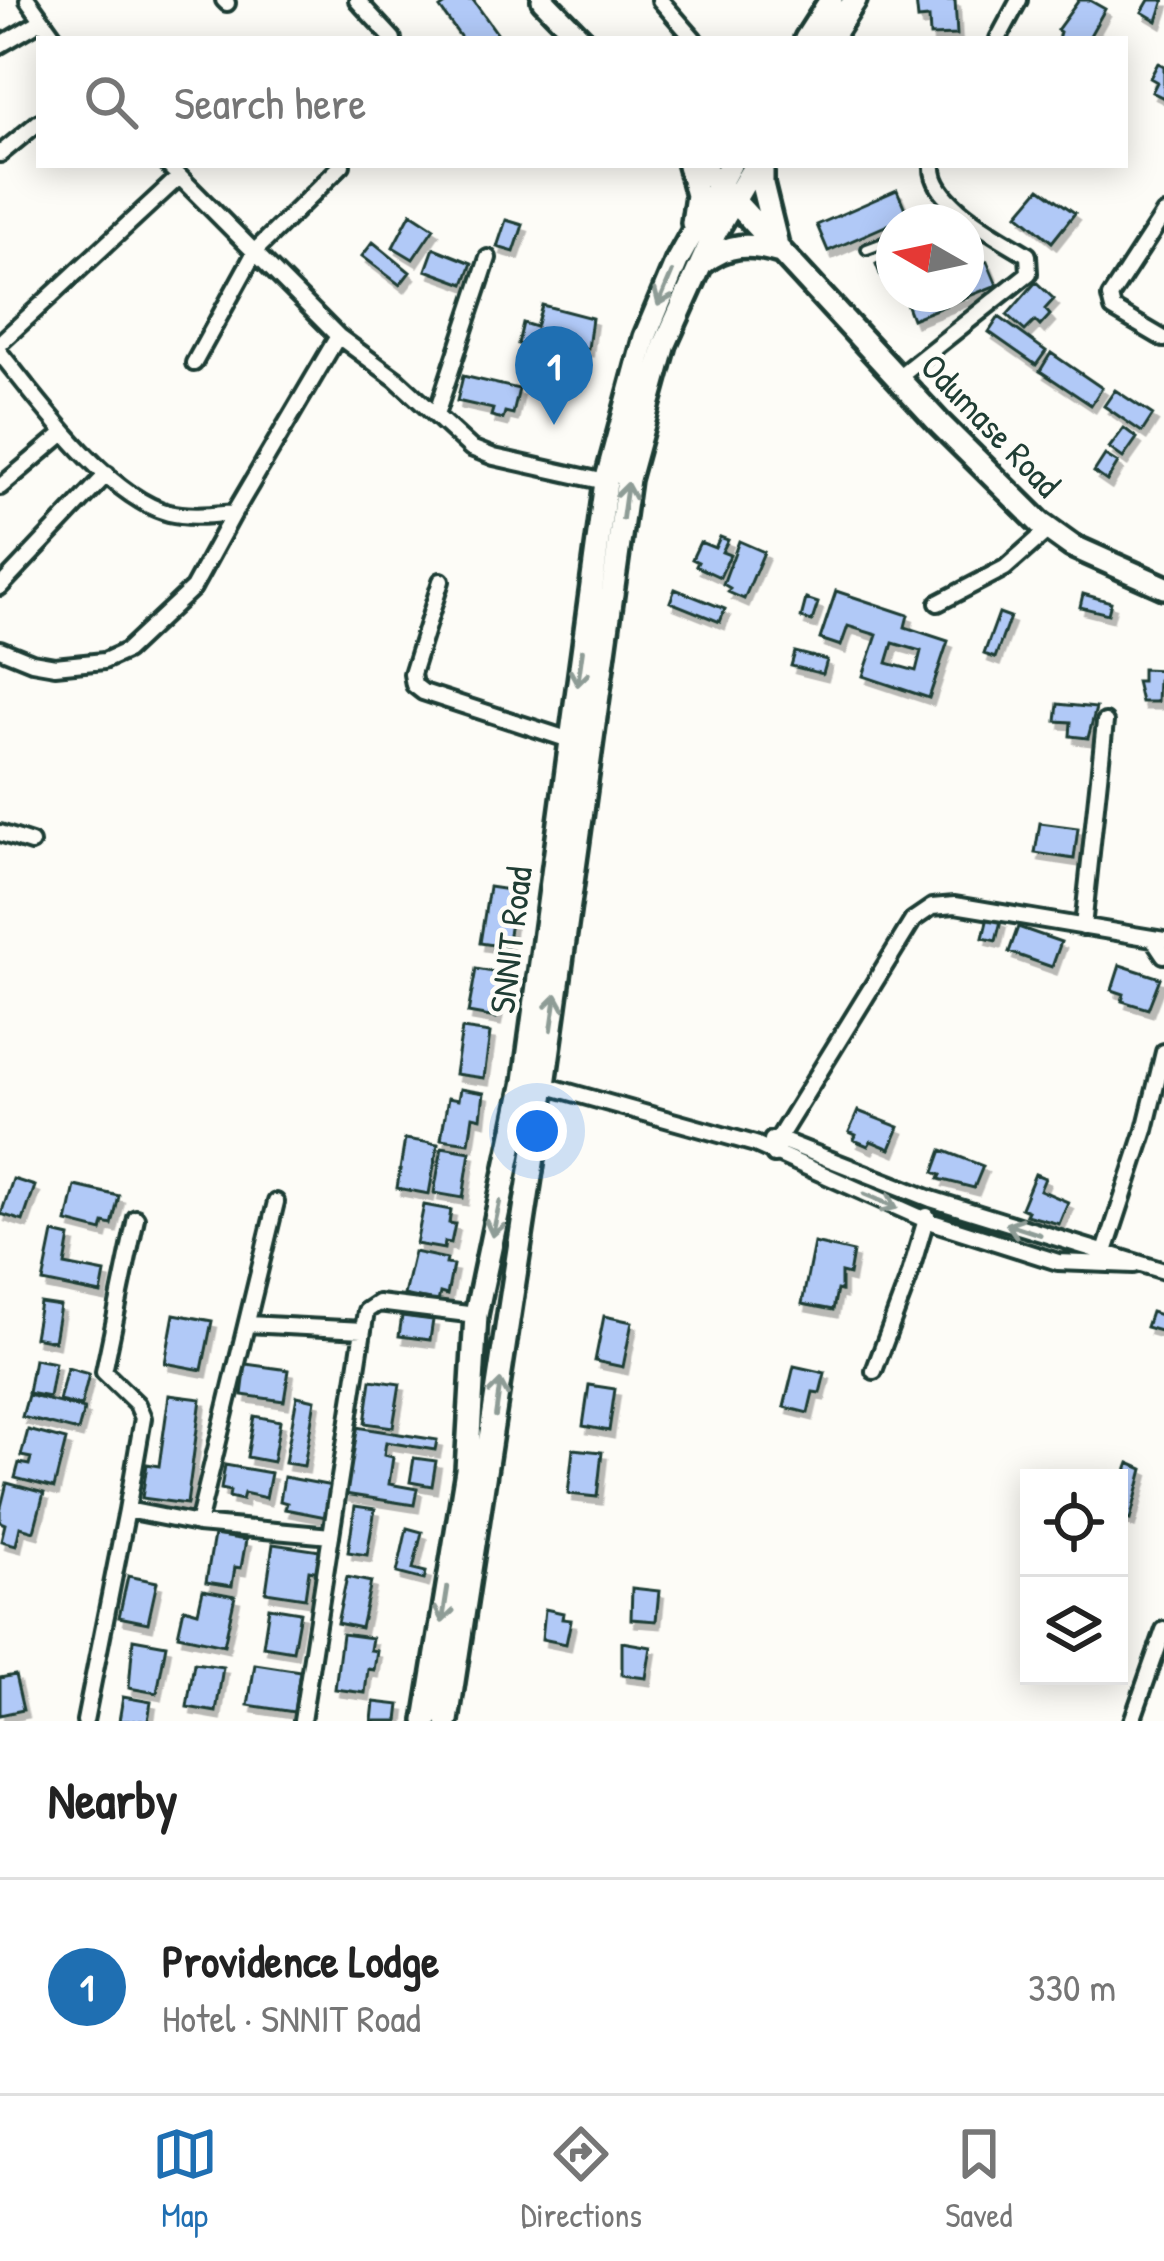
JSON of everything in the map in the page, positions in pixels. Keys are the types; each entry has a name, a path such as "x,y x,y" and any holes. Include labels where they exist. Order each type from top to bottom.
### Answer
{"street":[{"path":"28,0 54,36"},
{"path":"357,0 390,36"},
{"path":"543,0 578,36"},
{"path":"660,0 691,36"},
{"path":"808,36 831,0"},
{"path":"832,36 855,0"},
{"path":"1000,36 1019,0"},
{"path":"0,45 41,21"},
{"path":"0,154 36,124"},
{"path":"194,363 256,250 339,168"},
{"path":"689,168 697,195 690,235"},
{"name":"Odumase Road","path":"704,168 1048,530 1109,565 1164,586"},
{"path":"726,193 730,168"},
{"path":"726,193 755,168"},
{"path":"698,267 716,252 739,245 781,250 759,168"},
{"path":"933,168 932,175 953,204"},
{"path":"0,343 173,171 338,336 396,379 472,448 606,482"},
{"name":"SNNIT Road","path":"571,812 570,740 606,482 645,337 690,235 726,193"},
{"name":"SNNIT Road","path":"477,1472 476,1316 525,1081 628,479 665,344 726,193"},
{"path":"1164,214 1110,297 1113,309 1164,339"},
{"path":"984,227 1028,255 1029,273 984,309"},
{"path":"436,415 488,258"},
{"path":"898,377 980,312"},
{"path":"0,649 56,666 104,662 126,651 193,588 338,336"},
{"path":"0,353 64,433 106,474 157,509 173,514 234,513"},
{"path":"0,487 64,433"},
{"path":"0,587 106,474"},
{"path":"938,603 1005,568 1048,530"},
{"path":"441,581 412,674 414,685 423,692 570,740"},
{"path":"1082,927 1105,722"},
{"path":"0,833 32,843"},
{"name":"SNNIT Road","path":"426,1721 472,1502 544,1085 566,849"},
{"path":"776,1147 914,920 932,907 955,904 1159,940 1164,956"},
{"path":"1102,1260 1145,1130 1164,1052"},
{"path":"544,1085 776,1147 1102,1260"},
{"path":"776,1147 926,1220 1058,1262 1102,1260 1164,1271"},
{"path":"874,1371 932,1199"},
{"path":"198,1524 276,1202"},
{"path":"85,1721 143,1418 137,1404 104,1372 136,1218"},
{"path":"302,1721 366,1311 378,1303 476,1316"},
{"path":"247,1324 363,1330"},
{"name":"SNNIT Road","path":"447,1721 472,1502"},
{"path":"127,1510 198,1524 332,1535"},
{"path":"1132,1721 1164,1630"}],"lane":[{"path":"867,249 876,246"}],"building":[{"path":"451,0 473,0 499,36 460,36 440,8"},
{"path":"916,0 955,0 957,35 930,36 929,18 918,19"},
{"path":"1079,0 1105,9 1090,36 1059,36 1057,30"},
{"path":"1149,0 1164,0 1157,21 1142,12"},
{"path":"1158,63 1164,66 1164,98 1152,92 1157,82 1150,78"},
{"path":"1040,188 1075,213 1052,242 1018,214"},
{"path":"897,190 903,204 876,204 876,230 828,251 817,225"},
{"path":"411,213 434,228 413,259 393,247"},
{"path":"506,220 523,225 514,252 497,247"},
{"path":"373,242 410,272 400,285 362,256"},
{"path":"434,248 472,263 464,284 426,270"},
{"path":"984,262 997,285 984,290"},
{"path":"1036,282 1054,299 1045,309 1050,315 1040,326 1035,321 1025,331 1007,315"},
{"path":"542,305 592,318 588,349 579,347 576,359 518,344 523,323 536,327"},
{"path":"999,317 1046,351 1036,365 989,332"},
{"path":"1051,353 1102,388 1091,405 1040,371"},
{"path":"463,376 519,389 513,414 505,412 503,419 491,416 493,409 457,401"},
{"path":"1115,390 1153,415 1142,432 1104,406"},
{"path":"1124,428 1137,438 1123,458 1109,448"},
{"path":"1105,455 1118,463 1107,481 1094,472"},
{"path":"720,537 728,540 722,552 730,555 720,577 696,566 698,562 692,559 700,542 715,548"},
{"path":"739,541 764,552 744,599 728,592 730,588 723,584"},
{"path":"675,589 725,609 720,622 670,602"},
{"path":"836,591 908,615 905,627 948,641 929,698 863,676 877,635 848,626 841,646 820,639","holes":["893,643 921,651 916,671 887,663"]},
{"path":"1083,594 1111,602 1108,614 1080,607"},
{"path":"806,599 818,603 812,621 801,618"},
{"path":"999,613 1010,617 995,658 984,654"},
{"path":"795,652 827,660 823,674 791,666"},
{"path":"1142,669 1164,670 1164,680 1158,680 1157,702 1141,702 1136,681 1142,681"},
{"path":"1058,704 1096,708 1088,738 1070,736 1071,722 1056,721"},
{"path":"1040,823 1078,828 1074,859 1035,853"},
{"path":"489,887 516,891 507,947 480,943"},
{"path":"988,917 1001,921 996,941 983,938"},
{"path":"1018,927 1061,942 1052,967 1009,952"},
{"path":"1120,965 1160,978 1148,1009 1122,1001 1124,994 1112,990"},
{"path":"476,969 504,974 496,1018 468,1013"},
{"path":"462,1029 490,1033 484,1078 455,1074"},
{"path":"460,1089 484,1093 481,1118 473,1116 469,1143 441,1139 448,1098 458,1100"},
{"path":"858,1111 899,1127 890,1149 854,1140 856,1135 849,1132"},
{"path":"405,1139 438,1144 429,1194 397,1188"},
{"path":"442,1147 470,1152 463,1198 434,1193"},
{"path":"942,1150 983,1166 974,1188 939,1179 941,1175 934,1172"},
{"path":"1035,1174 1045,1178 1040,1190 1068,1202 1059,1224 1026,1215 1028,1211 1021,1208"},
{"path":"13,1179 35,1186 23,1221 1,1214"},
{"path":"75,1186 119,1196 112,1225 104,1223 102,1231 67,1222"},
{"path":"424,1205 451,1210 449,1223 455,1224 451,1243 445,1242 444,1249 416,1244"},
{"path":"53,1233 70,1237 65,1265 105,1273 101,1294 43,1282"},
{"path":"814,1243 853,1252 849,1275 841,1273 841,1291 837,1290 833,1310 802,1304"},
{"path":"414,1252 447,1259 446,1264 453,1265 447,1295 440,1293 438,1302 404,1295"},
{"path":"40,1303 60,1306 54,1341 34,1337"},
{"path":"1151,1312 1164,1316 1164,1332 1146,1327"},
{"path":"174,1314 212,1321 202,1370 165,1363"},
{"path":"402,1316 433,1320 430,1340 399,1336"},
{"path":"604,1316 632,1322 623,1367 595,1361"},
{"path":"34,1359 55,1363 49,1397 28,1393"},
{"path":"246,1364 289,1370 284,1401 242,1395"},
{"path":"794,1366 825,1373 820,1393 813,1392 808,1413 784,1407"},
{"path":"67,1368 89,1374 81,1406 59,1401"},
{"path":"371,1380 400,1384 393,1427 365,1423"},
{"path":"589,1385 615,1389 609,1431 583,1426"},
{"path":"28,1395 84,1409 78,1431 22,1417"},
{"path":"169,1395 201,1399 187,1504 142,1498 147,1464 159,1466"},
{"path":"297,1396 315,1400 304,1466 285,1463"},
{"path":"254,1416 280,1421 273,1462 247,1457"},
{"path":"356,1427 437,1440 435,1450 386,1442 384,1455 393,1457 389,1484 417,1489 414,1505 345,1494"},
{"path":"28,1430 66,1440 54,1488 15,1478 19,1463 29,1465 31,1458 21,1456"},
{"path":"573,1449 602,1452 597,1497 568,1494"},
{"path":"414,1458 436,1461 432,1486 410,1482"},
{"path":"1129,1463 1143,1469 1130,1520 1128,1519"},
{"path":"225,1465 271,1473 266,1498 244,1493 242,1500 229,1497 230,1491 221,1489"},
{"path":"284,1477 332,1486 326,1517 285,1509 287,1503 280,1501"},
{"path":"7,1483 44,1493 34,1531 20,1527 16,1545 1,1541 5,1524 0,1522 0,1511"},
{"path":"355,1506 375,1509 367,1555 348,1552"},
{"path":"407,1528 422,1532 413,1569 426,1572 424,1580 397,1573"},
{"path":"214,1535 246,1540 232,1586 206,1582"},
{"path":"273,1544 327,1552 324,1573 309,1570 305,1598 266,1592"},
{"path":"128,1576 157,1582 148,1623 119,1617"},
{"path":"347,1577 371,1582 361,1628 337,1623"},
{"path":"632,1588 659,1591 656,1621 631,1619"},
{"path":"203,1590 235,1596 224,1645 178,1635 184,1608 198,1612"},
{"path":"269,1607 300,1612 293,1651 263,1646"},
{"path":"545,1609 571,1620 566,1644 542,1639"},
{"path":"342,1634 372,1638 370,1650 377,1651 374,1670 368,1669 365,1693 335,1689"},
{"path":"133,1639 166,1645 157,1693 129,1688"},
{"path":"622,1642 651,1647 646,1678 622,1675"},
{"path":"194,1663 223,1667 216,1712 187,1707"},
{"path":"255,1664 300,1671 294,1712 248,1705"},
{"path":"15,1675 23,1710 0,1715 0,1678"},
{"path":"123,1697 151,1702 148,1721 119,1721"},
{"path":"374,1702 400,1705 398,1721 372,1721"}],"place":[{"name":"Providence Lodge","path":"554,425"}]}
